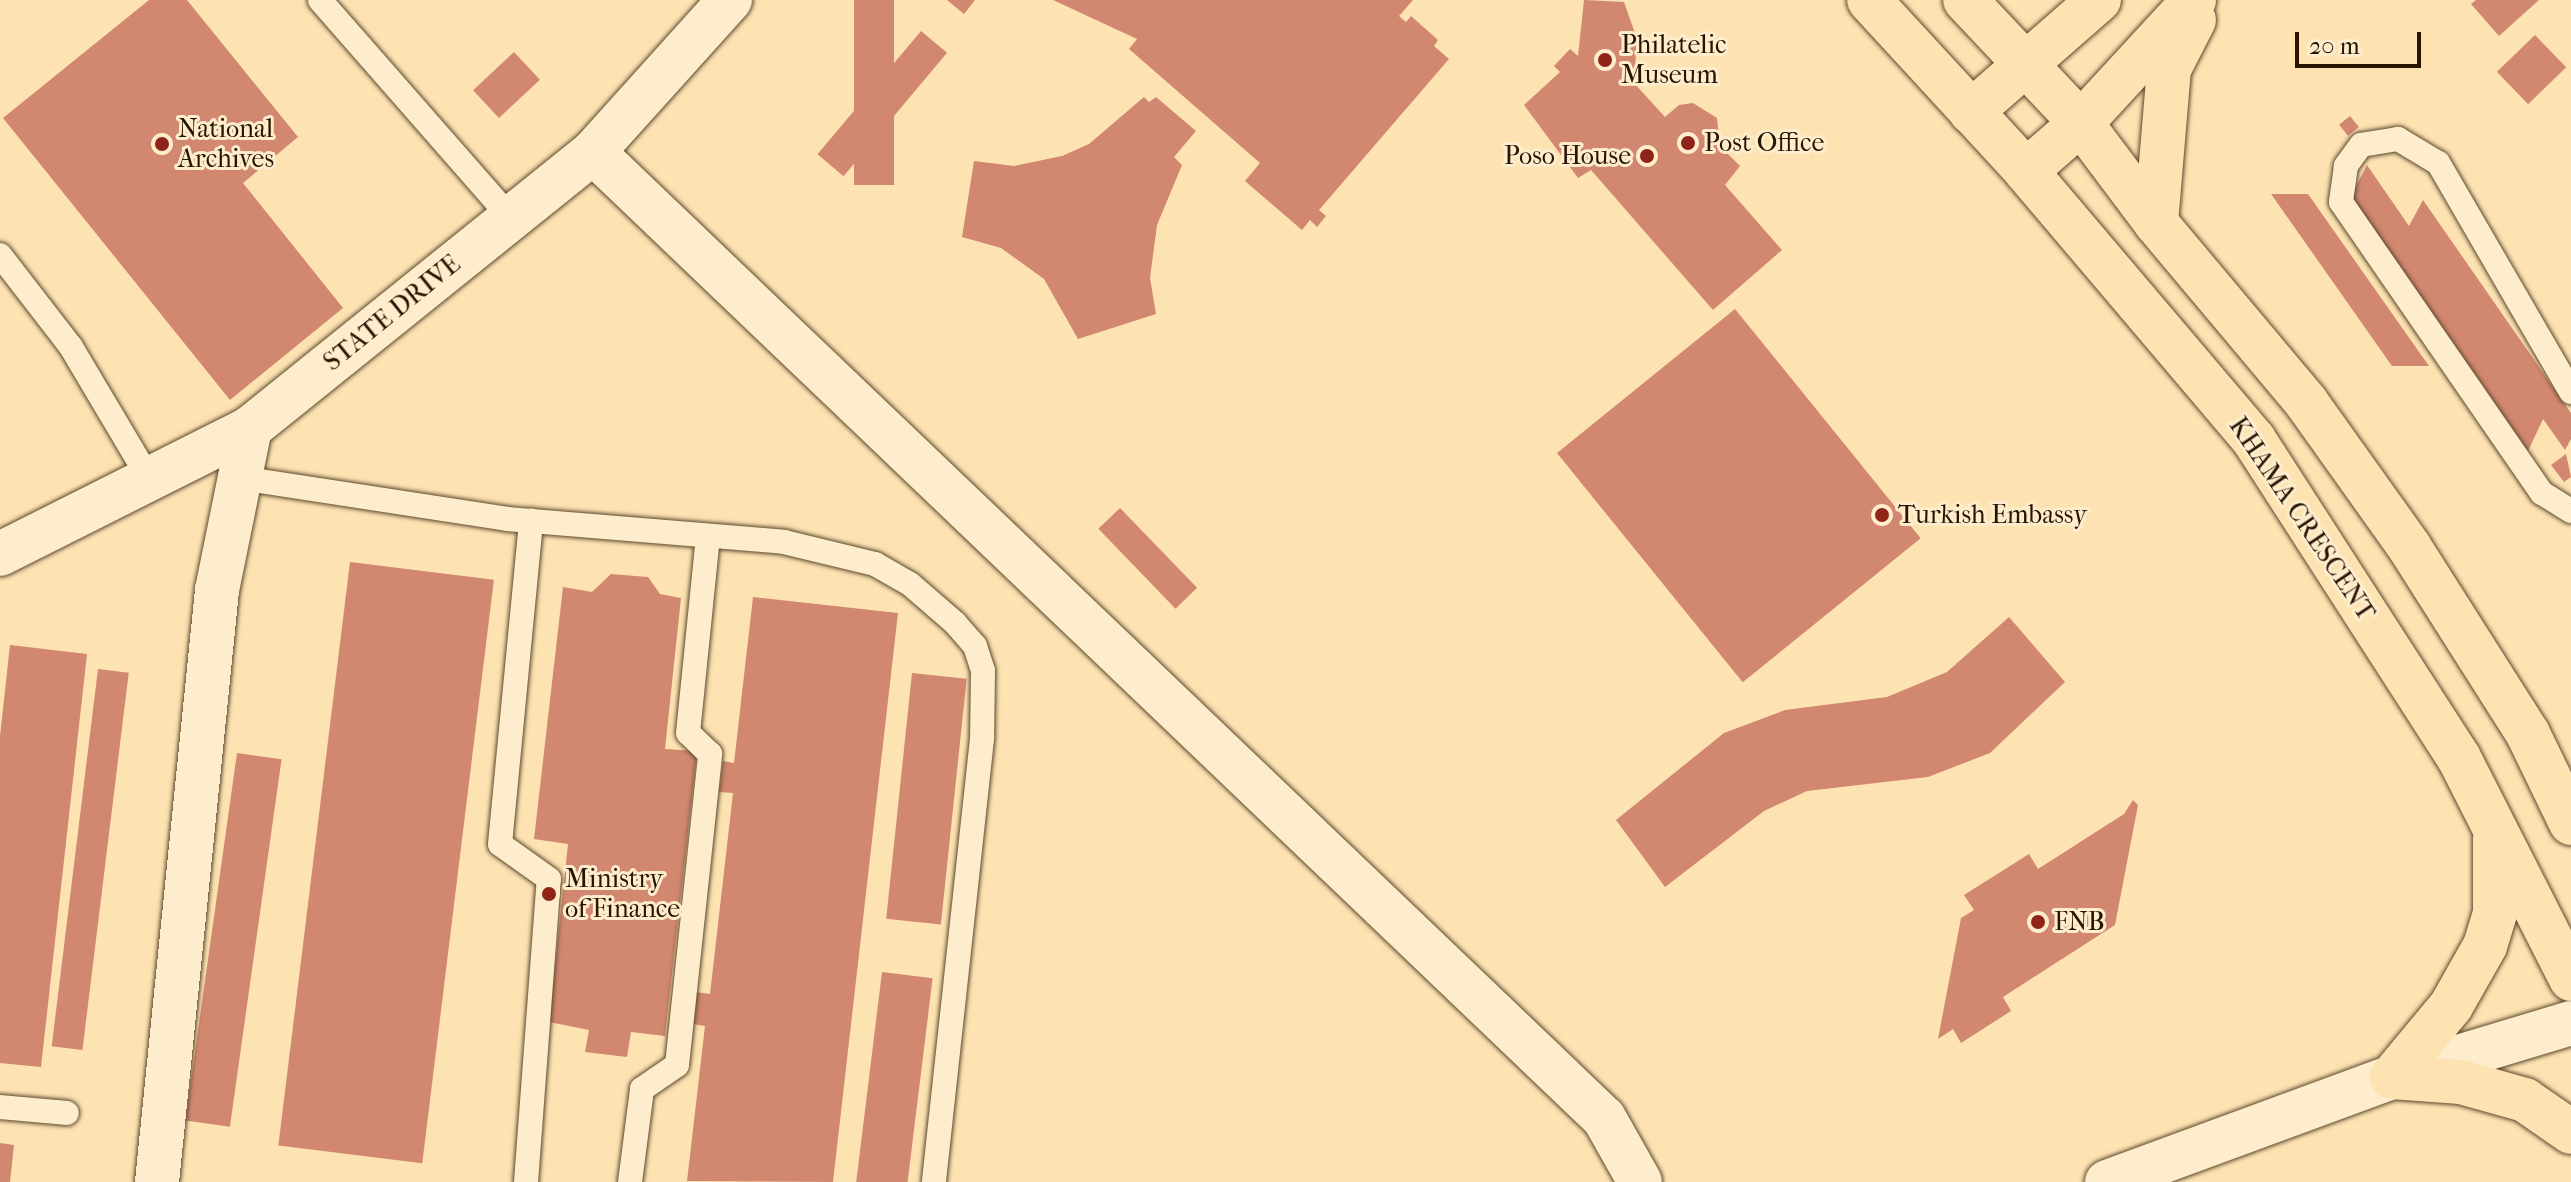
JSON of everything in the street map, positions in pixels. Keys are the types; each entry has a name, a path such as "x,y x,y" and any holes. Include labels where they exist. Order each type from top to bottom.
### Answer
{"main road":[{"name":"KHAMA CRESCENT","path":"1869,0 2026,171 2254,440 2459,758 2571,979"},
{"path":"1965,0 2081,123 2156,223 2306,402 2410,548 2528,734 2571,823"},
{"path":"1971,112 2099,0"},
{"path":"2026,171 2081,123 2194,0"},
{"path":"2156,223 2169,69 2204,0"},
{"path":"2392,1077 2451,1006 2485,946 2495,913 2495,825"},
{"path":"2392,1077 2461,1082 2525,1100 2571,1132"}],"street":[{"name":"STATE DRIVE","path":"0,554 151,482 250,428 593,152 730,0"},
{"path":"593,152 1604,1118 1640,1182"},
{"path":"157,1182 217,590 250,428"},
{"path":"2107,1182 2392,1077 2571,1023"}],"lane":[{"path":"320,0 510,217"},
{"path":"2571,392 2438,163 2423,150 2398,139 2361,145 2346,166 2341,202 2542,493 2571,511"},
{"path":"0,255 71,347 151,482"},
{"path":"240,478 531,520 784,542 875,564 933,602 975,646 983,671 982,739 934,1182"},
{"path":"526,1182 549,879 500,844 531,520"},
{"path":"630,1182 642,1089 677,1065 710,754 688,733 708,536"},
{"path":"0,1107 67,1113"}],"building":[{"path":"149,0 187,0 298,137 243,183 343,308 230,400 3,118"},
{"path":"854,0 894,0 894,185 854,185"},
{"path":"947,0 975,0 964,14"},
{"path":"1053,0 1413,0 1399,16 1406,22 1411,16 1438,40 1434,46 1449,59 1319,210 1326,216 1317,227 1310,220 1302,230 1245,181 1260,163 1129,49 1137,39"},
{"name":"Poso House","path":"1584,0 1624,2 1637,39 1634,83 1665,117 1679,105 1693,103 1717,118 1720,146 1740,166 1725,185 1782,250 1713,310 1591,170 1578,178 1524,105 1560,72 1554,66 1570,49 1578,56"},
{"path":"2476,0 2539,0 2499,36 2471,4"},
{"path":"921,31 947,53 844,176 818,154"},
{"path":"2535,35 2566,67 2528,104 2497,72"},
{"path":"514,52 540,80 499,118 473,90"},
{"path":"1144,97 1149,102 1156,97 1196,131 1174,157 1182,165 1157,225 1150,278 1156,314 1078,339 1044,279 1001,248 962,237 974,161 1014,166 1062,156 1089,144"},
{"path":"2350,116 2359,127 2348,136 2339,125"},
{"path":"2367,165 2409,226 2423,200 2571,413 2571,439 2565,450 2543,419 2528,451 2351,196"},
{"path":"2271,194 2308,194 2429,366 2392,366"},
{"path":"1735,309 1921,538 1743,682 1557,453"},
{"path":"2566,454 2571,477 2564,482 2551,465"},
{"path":"1120,508 1197,588 1176,609 1098,529"},
{"path":"350,562 494,580 422,1163 278,1146"},
{"path":"611,574 648,577 660,594 681,598 665,749 697,751 665,1036 631,1032 627,1057 585,1052 589,1030 549,1022 568,844 534,839 563,587 592,592"},
{"path":"753,597 898,613 833,1182 687,1181 705,1026 693,1024 696,992 710,994 733,793 719,792 723,761 734,763"},
{"path":"2009,617 2065,682 1990,753 1928,777 1807,791 1764,811 1665,887 1616,820 1724,733 1785,710 1887,697 1947,672"},
{"path":"10,645 87,654 41,1067 0,1063 0,736"},
{"path":"98,669 129,673 82,1050 52,1046"},
{"path":"912,673 967,679 941,924 886,919"},
{"path":"237,753 282,759 230,1127 185,1120"},
{"name":"FNB","path":"2133,800 2138,805 2115,925 2003,997 2011,1011 1961,1043 1953,1029 1938,1039 1961,918 1974,910 1964,895 2029,854 2038,869 2124,814"},
{"path":"882,972 933,978 908,1182 856,1182"},
{"path":"0,1143 14,1145 10,1182 0,1182"}],"place":[{"name":"Philatelic Museum","path":"1605,60"},
{"name":"Post Office","path":"1688,143"},
{"name":"National Archives","path":"162,144"},
{"name":"Poso House","path":"1647,156"},
{"name":"Turkish Embassy","path":"1882,515"},
{"name":"Ministry of Finance","path":"549,894"},
{"name":"FNB","path":"2038,922"}]}
